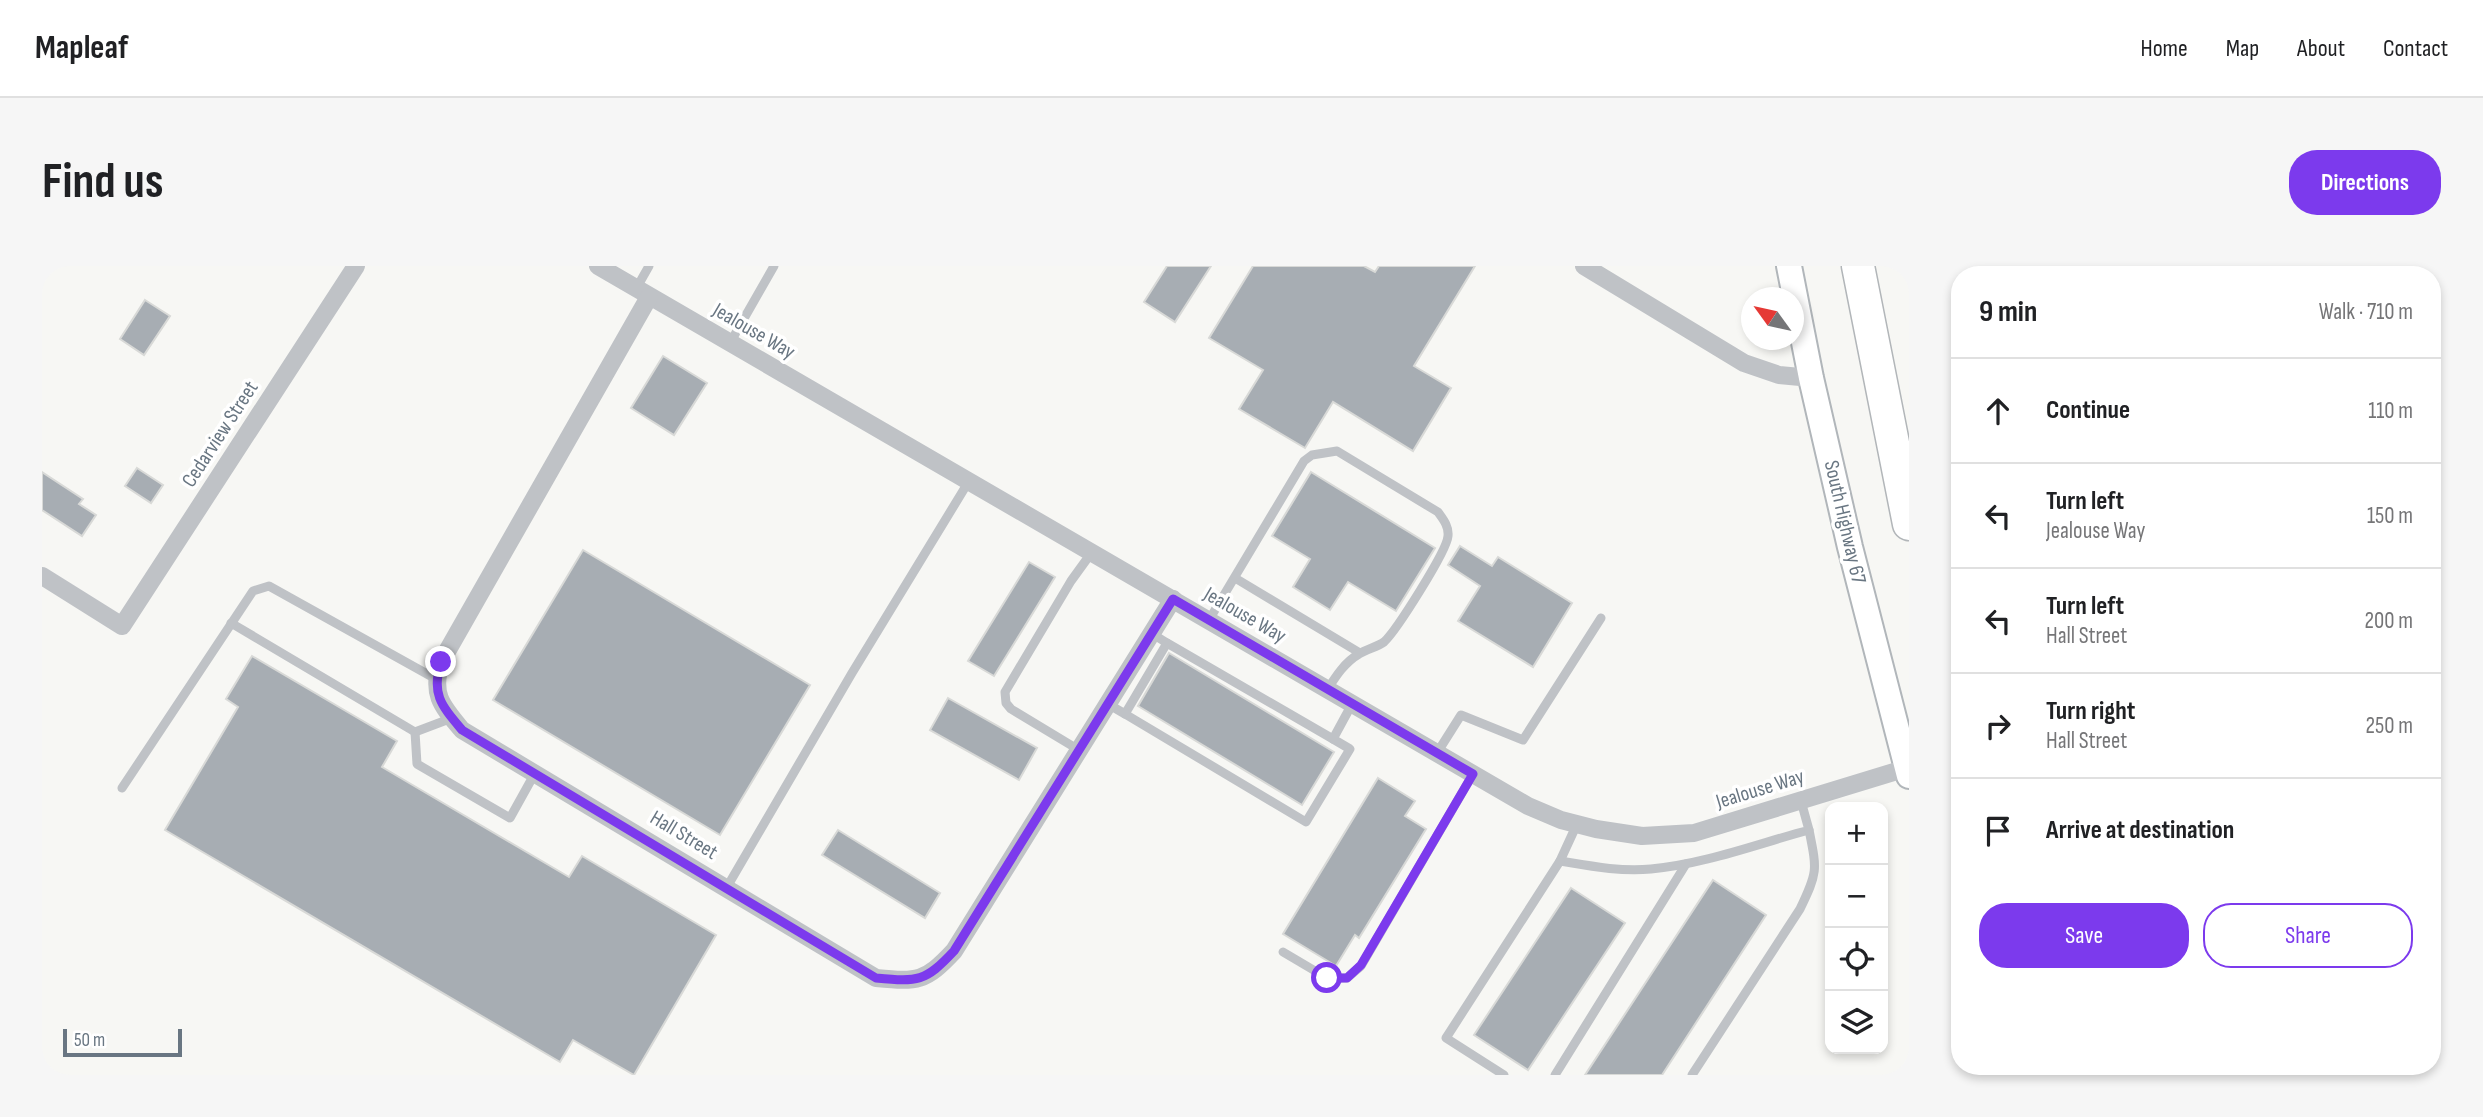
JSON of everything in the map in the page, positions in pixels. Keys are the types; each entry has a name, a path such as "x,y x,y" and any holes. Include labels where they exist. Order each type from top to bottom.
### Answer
{"highway":[{"path":"1858,266 1909,524"}],"main road":[{"name":"South Highway 67","path":"1789,266 1811,378 1850,547 1908,772"}],"street":[{"name":"Cedarview Street","path":"42,576 122,626 356,266"},
{"name":"Jealouse Way","path":"598,266 1528,806 1577,824 1642,836 1694,833 1801,800 1908,772"},
{"path":"1584,266 1745,363 1779,375 1811,378"},
{"path":"436,679 441,662 642,293"},
{"name":"Hall Street","path":"436,679 442,706 462,730 876,978 908,981 934,972 954,951 1173,599"}],"lane":[{"path":"642,293 649,266"},
{"path":"730,343 774,266"},
{"path":"1209,620 1304,461 1312,455 1336,451 1438,512 1446,524 1448,537 1442,553 1393,631 1382,643 1360,653 1346,664 1327,690"},
{"path":"727,887 852,673 969,481"},
{"path":"1079,750 1011,709 1006,703 1005,692 1071,581 1092,552"},
{"path":"1235,578 1360,653"},
{"path":"122,788 253,591 269,586 436,679"},
{"path":"1437,753 1461,715 1523,740 1601,618"},
{"path":"232,623 415,732"},
{"path":"1108,704 1306,822 1350,749 1151,633"},
{"path":"1125,714 1167,643"},
{"path":"1333,739 1352,704"},
{"path":"415,732 452,718"},
{"path":"415,732 417,764 510,818 536,773"},
{"path":"1283,952 1327,978 1347,978 1354,972 1361,965 1473,774"},
{"path":"1692,1075 1800,909 1812,885 1816,867 1801,800"},
{"path":"1504,1075 1446,1038 1560,861 1577,824"},
{"path":"1560,861 1604,868 1649,869 1686,864 1809,830"},
{"path":"1555,1075 1686,864"}],"building":[{"path":"1167,266 1211,266 1175,322 1144,302"},
{"path":"1253,266 1364,266 1375,272 1379,266 1475,266 1414,366 1451,388 1413,451 1333,402 1305,448 1239,409 1263,370 1209,338"},
{"path":"145,300 170,316 144,355 120,339"},
{"path":"663,356 707,383 674,435 631,408"},
{"path":"137,468 163,485 151,503 125,486"},
{"path":"42,472 83,499 79,504 96,515 82,536 42,510"},
{"path":"1311,472 1435,548 1396,611 1348,582 1330,610 1293,587 1310,559 1272,536"},
{"path":"1460,546 1492,566 1498,557 1572,603 1533,667 1458,621 1480,586 1448,565"},
{"path":"583,550 810,685 720,835 493,700"},
{"path":"1029,562 1055,577 994,676 968,661"},
{"path":"1169,653 1334,752 1302,805 1138,706"},
{"path":"252,656 397,741 382,767 569,877 582,856 716,935 634,1075 573,1040 560,1062 165,830 238,707 226,699"},
{"path":"948,698 1037,748 1019,780 930,730"},
{"path":"1378,778 1415,801 1405,816 1426,829 1359,938 1355,935 1336,966 1283,934"},
{"path":"838,830 940,893 925,918 822,855"},
{"path":"1713,880 1766,915 1662,1075 1585,1075"},
{"path":"1571,888 1625,923 1528,1070 1474,1035"}],"route":[{"path":"441,662 436,679 442,706 462,730 876,978 908,981 934,972 954,951 1173,599 1473,774 1361,965 1347,978 1327,978"}]}
